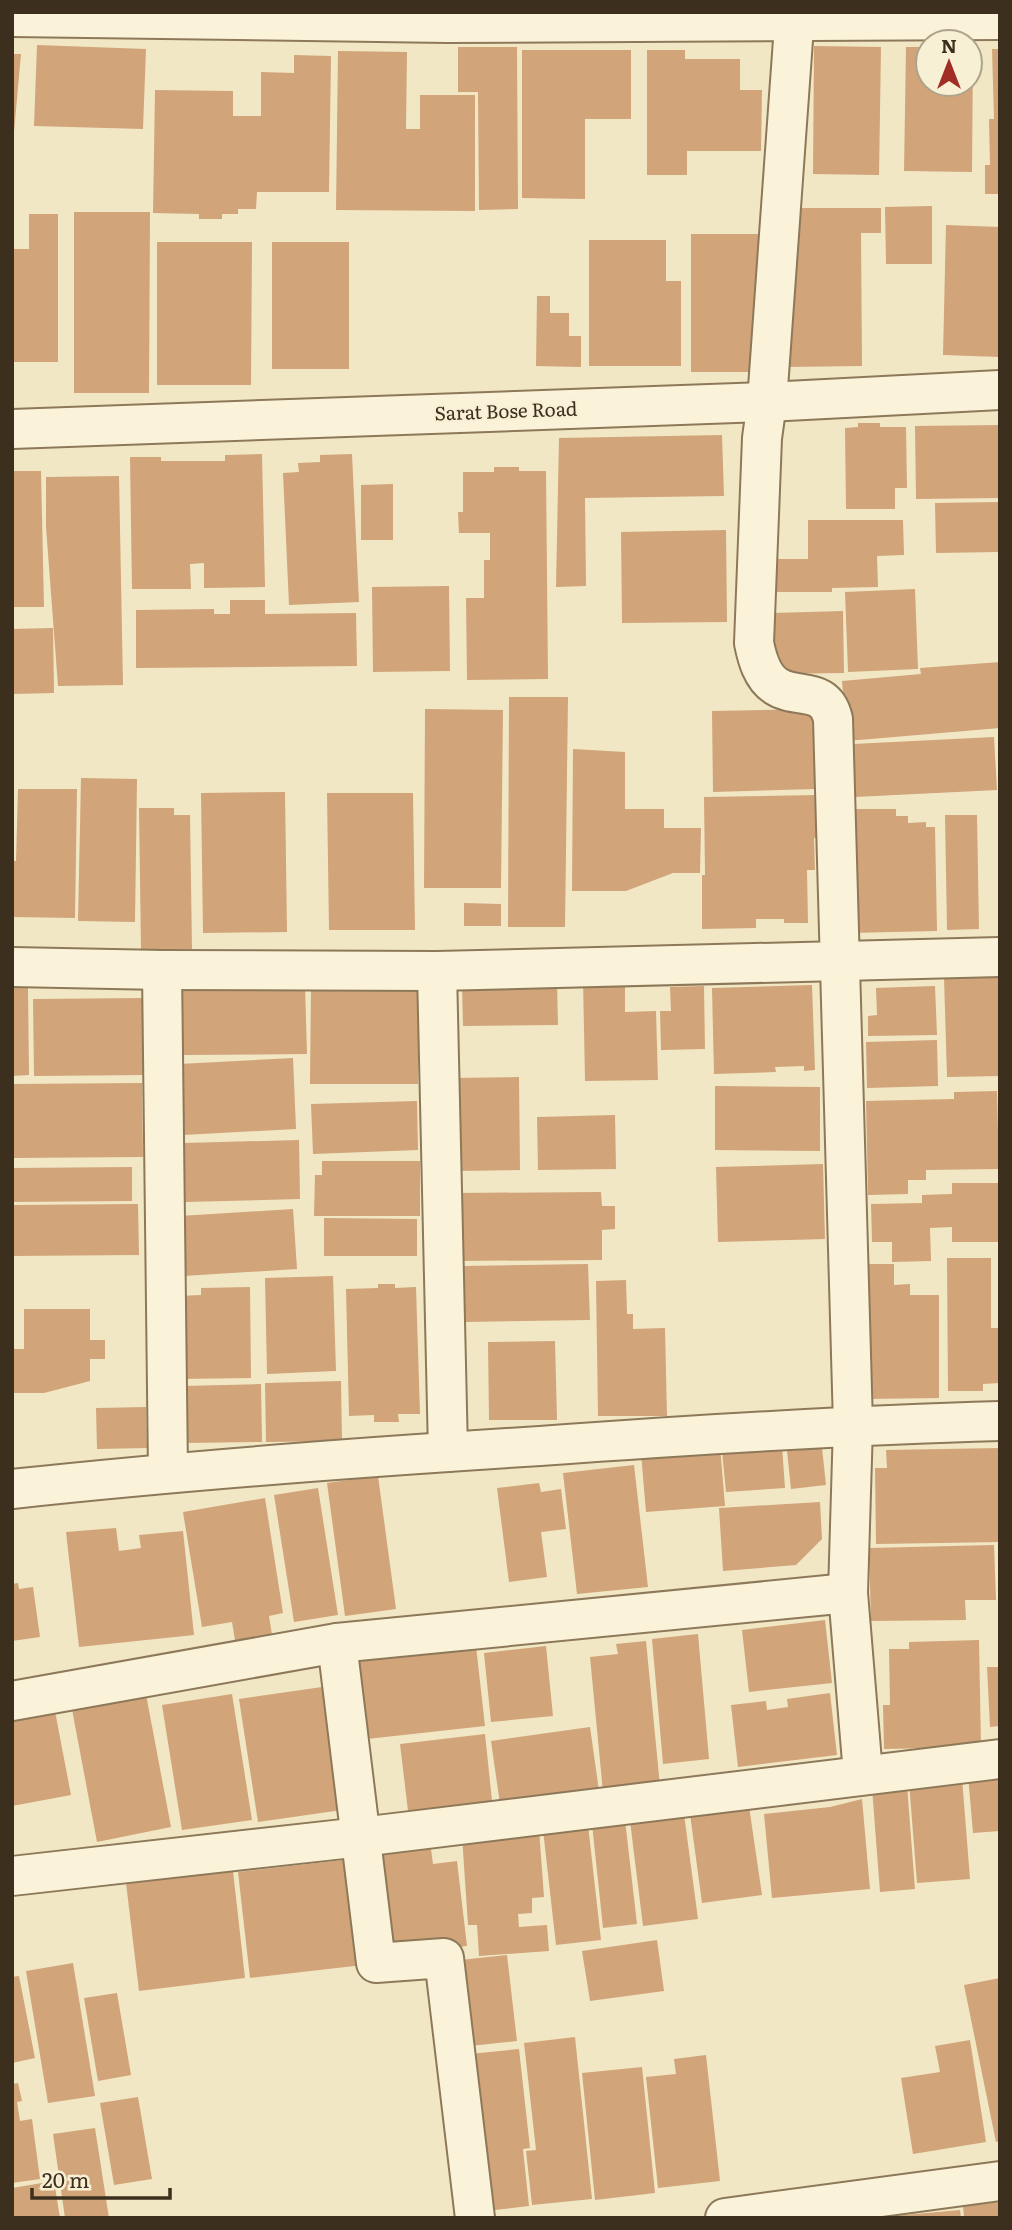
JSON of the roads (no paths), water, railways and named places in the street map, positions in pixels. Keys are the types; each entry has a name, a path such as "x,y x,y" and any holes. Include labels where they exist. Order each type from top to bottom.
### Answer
{"street":[{"path":"12,17 794,17 1000,20"},
{"path":"794,17 767,402 762,438 754,643 762,668 778,688 816,696 831,710 833,719 853,1425 848,1593 863,1774"},
{"name":"Sarat Bose Road","path":"12,429 767,402 1000,390"},
{"path":"12,967 437,971 1000,957"},
{"path":"162,970 168,1472"},
{"path":"437,971 449,1452"},
{"path":"12,1489 168,1472 449,1452 853,1425 1000,1421"},
{"path":"12,1701 337,1643 848,1593"},
{"path":"337,1643 376,1963 444,1958 475,2218"},
{"path":"12,1876 361,1837 1000,1759"},
{"path":"725,2218 1000,2181"}]}
